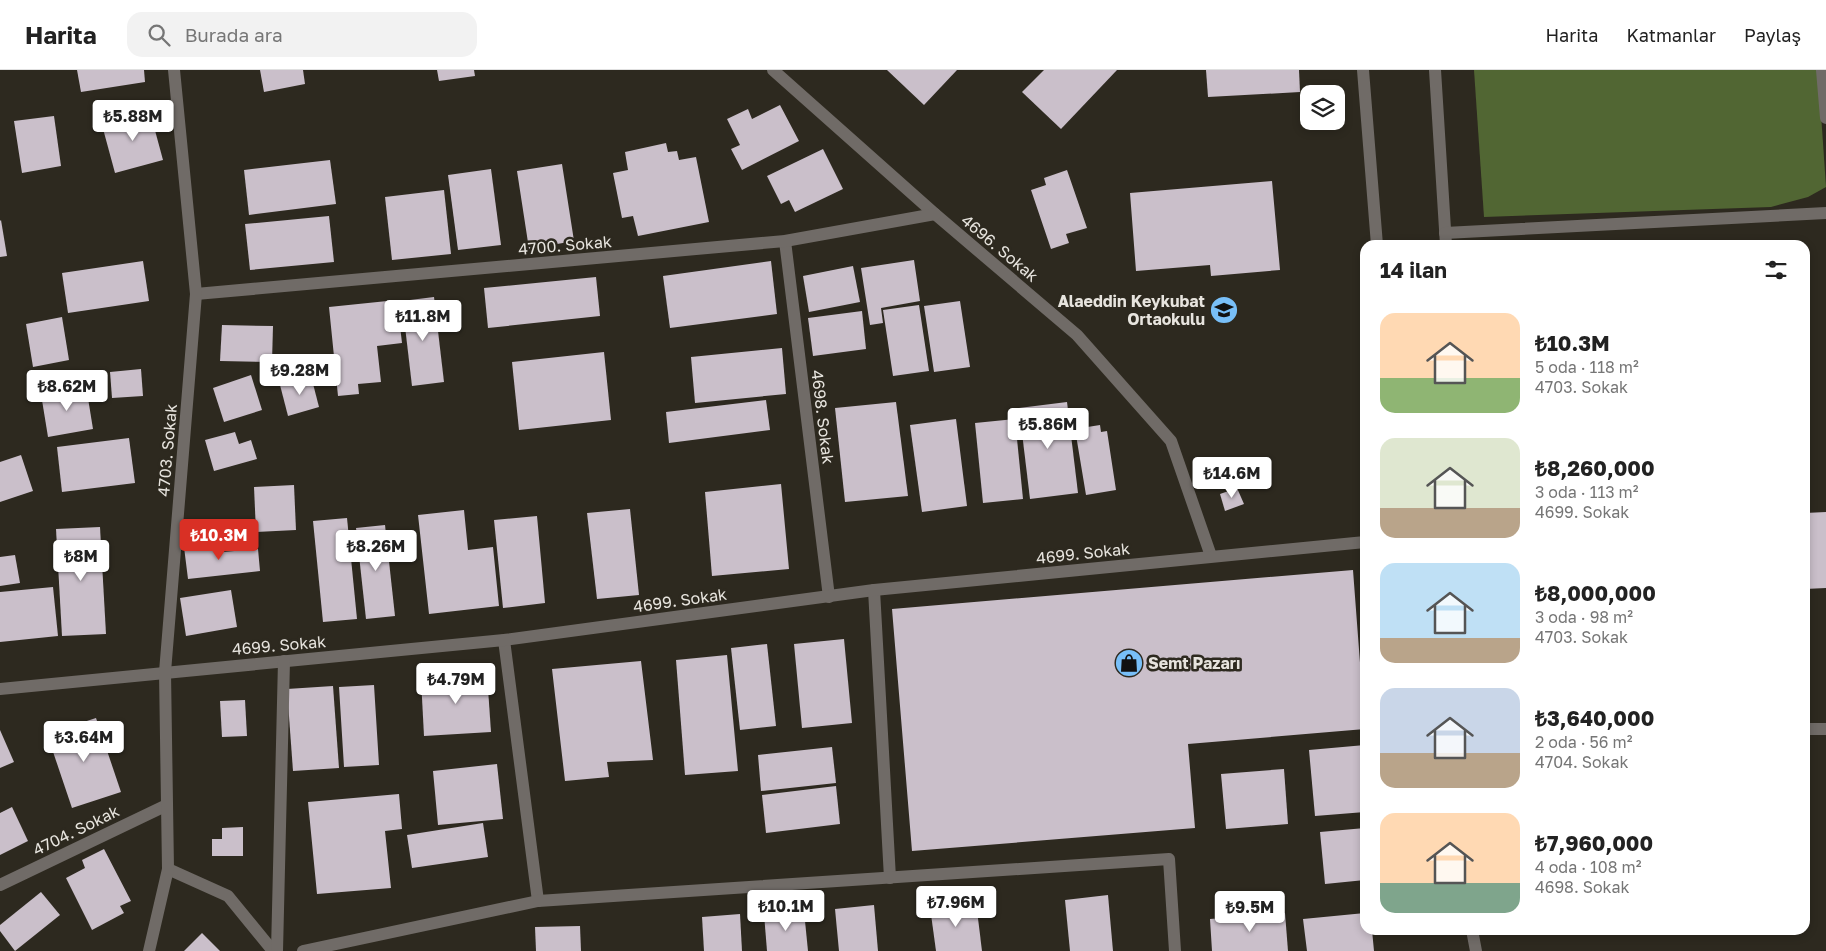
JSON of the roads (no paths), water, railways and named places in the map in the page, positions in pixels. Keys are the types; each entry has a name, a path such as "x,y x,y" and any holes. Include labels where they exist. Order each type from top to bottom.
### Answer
{"street":[{"name":"4703. Sokak","path":"149,951 168,869 165,672 196,294 174,70"},
{"name":"4696. Sokak","path":"773,70 935,214 1077,334 1171,441 1211,556"},
{"path":"1363,70 1377,240"},
{"path":"1435,70 1446,239 1826,213"},
{"path":"1822,70 1826,118"},
{"name":"4700. Sokak","path":"196,294 785,241 935,214"},
{"name":"4698. Sokak","path":"785,241 829,597"},
{"name":"4699. Sokak","path":"0,689 504,640 874,590 1360,542"},
{"path":"874,590 890,878"},
{"path":"504,640 538,901"},
{"path":"278,951 284,661"},
{"path":"1810,729 1826,729"},
{"name":"4704. Sokak","path":"0,885 167,805"},
{"path":"303,951 538,901 1169,859 1175,951"},
{"path":"168,869 228,896 273,951"},
{"path":"1473,935 1476,951"}],"place":[{"name":"Alaeddin Keykubat Ortaokulu","path":"1224,310"},
{"name":"Semt Pazarı","path":"1129,663"}]}
